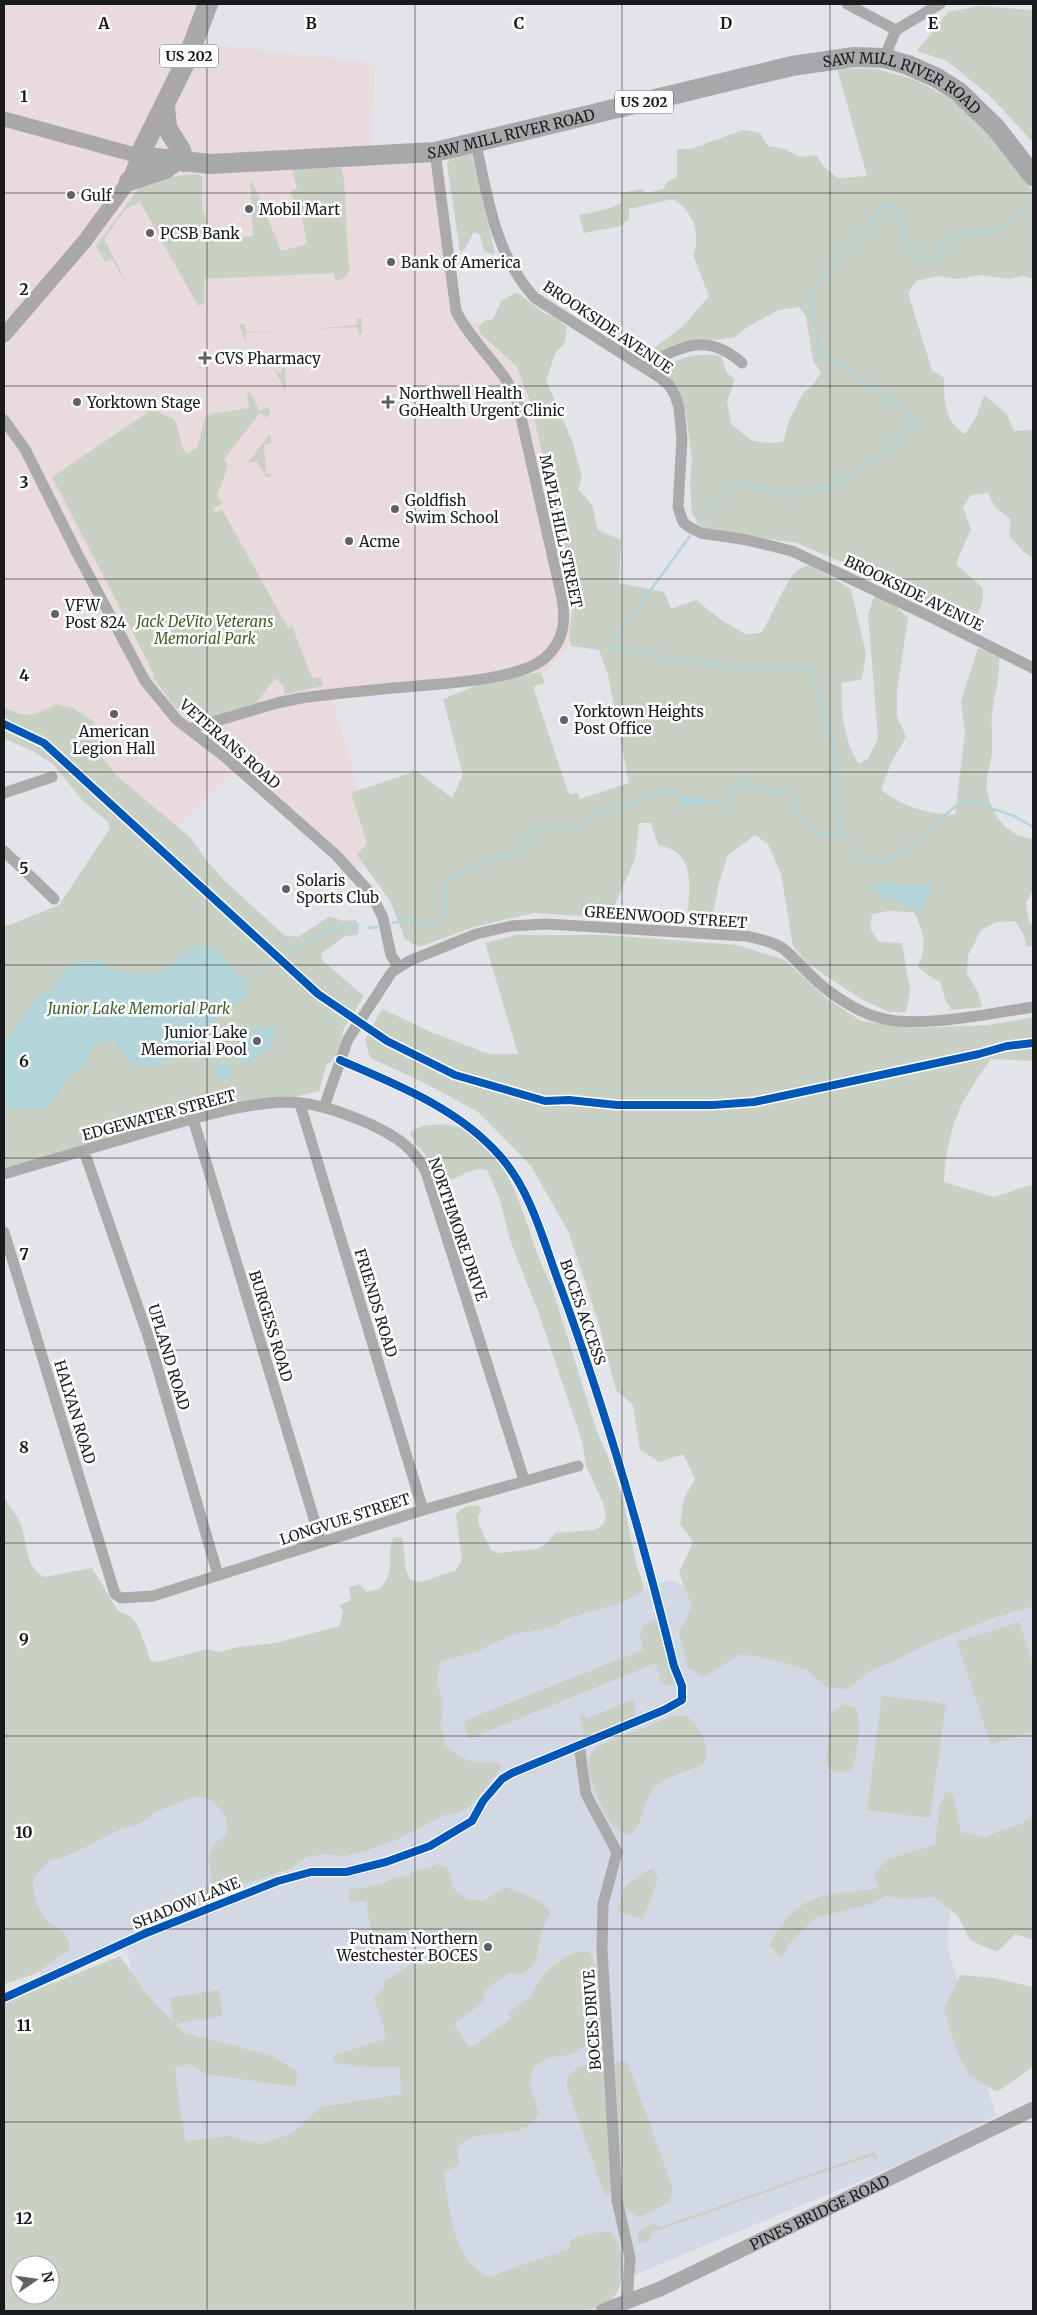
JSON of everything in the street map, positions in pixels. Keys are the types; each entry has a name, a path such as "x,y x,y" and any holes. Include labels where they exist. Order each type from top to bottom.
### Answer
{"highway":[{"name":"US 202","path":"139,156 188,57 208,4"},
{"name":"SAW MILL RIVER ROAD","path":"139,156 179,162 234,163 434,152 476,144 792,66 846,57 884,58 908,65 937,78 959,92 996,128 1033,176"},
{"path":"129,181 165,169 179,162 180,150 167,128 165,106"}],"street":[{"path":"847,4 896,30"},
{"path":"884,58 896,30 940,4"},
{"name":"SAW MILL RIVER ROAD","path":"4,119 139,156"},
{"name":"BROOKSIDE AVENUE","path":"476,144 495,226 519,280 535,298 668,384 675,395 679,408 682,439 678,506 683,522 701,534 747,540 792,550 1033,668"},
{"name":"MAPLE HILL STREET","path":"189,729 277,703 301,698 470,680 511,673 532,666 545,657 565,624 562,598 518,404 510,383 465,330 456,312 434,152"},
{"path":"4,335 84,242 129,181 139,156"},
{"path":"643,367 678,348 701,344 719,347 742,363"},
{"name":"VETERANS ROAD","path":"4,420 25,449 78,555 145,681 176,720 225,757 336,855 372,894 383,918 392,955 398,966"},
{"path":"4,793 52,777"},
{"path":"4,850 54,899"},
{"name":"GREENWOOD STREET","path":"398,966 494,928 546,924 631,928 746,936 768,942 784,949 818,983 832,994 858,1009 881,1019 907,1022 1033,1008"},
{"path":"324,1107 348,1039 379,991 398,966"},
{"name":"BOCES ACCESS","path":"340,1060 423,1097 469,1126 500,1156 515,1176 530,1206 566,1301 623,1472 674,1666 682,1686 682,1700 579,1745"},
{"name":"EDGEWATER STREET","path":"4,1174 193,1119 260,1105 300,1104 324,1107"},
{"name":"FRIENDS ROAD","path":"300,1104 423,1510"},
{"name":"NORTHMORE DRIVE","path":"324,1107 347,1114 382,1130 416,1153 426,1172 524,1480"},
{"name":"BURGESS ROAD","path":"193,1119 321,1542"},
{"name":"UPLAND ROAD","path":"84,1151 149,1339 218,1575"},
{"name":"HALYAN ROAD","path":"4,1232 115,1594 121,1598"},
{"name":"LONGVUE STREET","path":"121,1598 153,1596 423,1510 578,1466"},
{"name":"SHADOW LANE","path":"4,1998 144,1934 278,1881 311,1872 346,1872 386,1862 430,1846 472,1821 483,1800 502,1779 579,1745"},
{"name":"BOCES DRIVE","path":"579,1745 586,1794 617,1852 603,1904 602,1950 617,2200 630,2258 626,2302"},
{"name":"PINES BRIDGE ROAD","path":"603,2311 660,2288 822,2212 1033,2109"}],"shaded area":[{"path":"4,4 208,4 194,43 375,63 371,155 435,152 457,309 495,336 519,359 536,406 580,612 572,640 543,674 510,682 331,695 376,850 352,873 237,768 156,847 4,718"},
{"name":"Putnam Northern Westchester BOCES","path":"670,1580 856,1660 1033,1589 1033,1838 955,1866 947,1945 996,2116 905,2162 548,2311 173,2179 127,1949 43,1982 4,1885 414,1667"}],"green space":[{"path":"979,6 1033,10 1033,140 991,97 947,61 917,51 948,12"},
{"path":"837,68 877,69 913,79 953,100 980,122 1033,191 1033,279 1024,276 1009,279 981,275 957,279 938,276 916,281 908,293 932,370 944,378 947,410 949,417 958,429 965,434 976,417 984,395 1007,414 1014,431 1033,430 1033,558 1025,553 1009,536 1011,520 995,507 988,493 971,495 963,507 971,529 956,564 983,588 983,594 977,614 966,626 943,611 920,602 851,566 797,543 715,531 701,526 692,514 690,483 692,459 685,408 676,386 665,370 676,361 691,356 721,356 727,373 735,380 727,401 731,424 751,440 767,443 783,442 789,421 803,393 811,387 821,373 813,360 806,316 799,307 779,310 749,326 733,338 678,343 656,355 654,348 683,326 709,296 693,255 696,247 694,223 685,209 673,199 629,209 629,219 621,226 584,233 579,215 611,208 621,203 621,193 640,189 647,193 663,189 667,182 677,177 677,149 691,149 743,130 760,133 768,146 785,149 800,157 816,155 825,168 838,178 867,176"},
{"path":"471,152 495,252 493,254 484,251 480,235 474,232 464,250 460,252 447,164 452,156"},
{"path":"341,168 344,179 349,271 345,277 338,281 335,279 334,273 204,279 205,302 198,306 140,202 126,209 104,239 131,291 112,259 105,262 96,246 139,188 156,178 199,174 202,178 202,209 215,240 253,236 250,180 256,189 281,251 307,244 302,216 298,216 291,192 291,190 297,189 292,169"},
{"path":"517,292 542,312 555,317 567,327 565,342 555,354 546,380 573,443 582,478 578,489 592,505 598,530 621,540 619,583 664,592 671,609 696,600 720,619 745,634 761,633 789,580 799,569 810,565 851,589 866,654 862,679 842,683 842,704 844,725 850,745 859,764 868,759 878,738 868,614 875,594 894,604 908,618 897,692 897,716 906,737 891,763 881,790 907,805 924,811 955,815 965,734 961,701 978,648 999,657 992,712 992,752 987,790 992,808 1002,823 1016,834 1033,839 1033,890 1026,902 1029,921 1033,926 1033,945 1027,947 1023,934 1015,921 997,922 981,930 968,955 967,974 978,992 982,1007 952,1010 946,1002 940,982 918,967 923,951 924,939 914,912 888,911 872,914 870,929 879,942 902,943 910,990 906,1012 889,1012 861,999 808,964 793,946 781,874 768,844 755,835 728,855 719,883 714,909 703,925 687,922 689,875 686,865 680,856 671,849 658,845 651,823 639,823 635,859 609,918 534,913 477,926 419,947 405,939 390,901 357,855 367,843 351,793 417,771 452,798 463,775 443,699 478,685 541,672 545,683 533,687 568,792 571,794 578,793 580,799 629,783 608,675 599,650 571,646 569,634 574,600 531,404 517,367 480,333 479,326 484,321 493,319 502,300"},
{"path":"361,317 362,334 359,334 357,327 312,329 357,325 357,319"},
{"path":"245,324 246,332 284,331 246,333 246,342 239,325"},
{"path":"283,355 284,364 271,364 267,356"},
{"path":"282,368 285,368 286,392 274,369 279,373 282,372"},
{"name":"Jack DeVito Veterans Memorial Park","path":"250,392 260,411 269,407 270,413 267,418 260,413 224,459 228,465 217,497 222,501 221,505 213,508 215,512 222,509 288,628 292,626 312,678 321,677 323,686 285,694 283,686 275,678 252,709 211,722 189,719 172,704 153,677 154,674 52,477 147,413 141,400 143,398 151,408 156,407 160,413 174,419 186,454 197,448 205,418 212,414 249,408 247,393"},
{"path":"269,435 271,435 271,443 264,444 266,474 273,474 267,478 257,461 248,463"},
{"name":"Junior Lake Memorial Park","path":"56,704 73,708 93,721 101,740 101,756 117,776 191,838 206,860 226,882 284,935 298,937 330,916 343,921 355,920 359,924 358,935 345,936 321,954 323,961 364,996 344,1028 339,1050 330,1063 327,1063 319,1091 4,1168 4,927 59,905 110,828 108,822 82,800 54,765 36,753 4,738 4,708 30,715 42,712"},
{"path":"516,935 606,935 737,945 785,960 826,998 861,1021 917,1028 989,1025 1033,1017 1033,1061 991,1059 971,1089 957,1117 948,1146 944,1182 994,1197 1030,1185 1033,1186 1033,1606 996,1617 927,1644 895,1661 868,1672 847,1689 826,1687 807,1670 772,1659 740,1654 704,1677 688,1668 679,1633 692,1607 679,1573 693,1542 680,1524 684,1498 695,1479 683,1454 660,1462 640,1450 633,1405 616,1390 599,1325 569,1233 531,1166 478,1112 421,1081 370,1058 365,1040 382,1009 431,1032 489,1054 518,1054 485,943"},
{"path":"442,1124 463,1129 477,1139 492,1153 504,1170 513,1188 542,1266 551,1284 596,1429 623,1500 636,1563 644,1586 642,1592 620,1603 566,1619 552,1628 514,1634 478,1651 442,1661 439,1666 437,1684 443,1701 441,1727 445,1745 460,1757 472,1762 498,1762 502,1767 475,1801 462,1812 444,1815 398,1839 368,1850 344,1856 325,1854 306,1857 292,1868 184,1904 183,1898 196,1894 212,1883 209,1856 214,1844 225,1836 227,1830 226,1817 213,1801 200,1796 188,1799 154,1813 143,1822 114,1832 74,1853 50,1861 40,1870 33,1881 38,1905 45,1918 66,1935 69,1950 35,1974 4,1984 4,1497 20,1523 30,1561 38,1573 45,1577 92,1568 118,1611 130,1616 138,1626 151,1661 158,1662 207,1649 219,1652 238,1647 276,1643 339,1626 343,1613 340,1605 351,1600 349,1587 359,1584 367,1592 380,1589 385,1581 390,1568 390,1551 394,1537 403,1538 405,1566 410,1580 421,1582 456,1570 462,1559 456,1515 460,1510 468,1506 477,1505 482,1509 478,1516 479,1525 491,1550 498,1553 537,1549 546,1544 555,1533 594,1530 603,1525 606,1516 603,1503 586,1466 582,1441 538,1311 510,1240 500,1200 487,1170 475,1170 446,1181 440,1181 426,1155 415,1144 410,1132 422,1126"},
{"path":"656,1619 675,1683 668,1686 661,1682 656,1663 469,1739 464,1726 466,1720 643,1650 640,1635 642,1627"},
{"path":"1019,1622 1033,1665 1033,1731 991,1745 957,1642"},
{"path":"882,1696 946,1704 930,1818 867,1810"},
{"path":"634,1699 636,1717 588,1739 584,1736 580,1716 584,1713 586,1719"},
{"path":"843,1704 855,1708 859,1721 856,1756 852,1769 843,1773 835,1773 829,1768 826,1759 832,1713"},
{"path":"673,1716 687,1716 696,1726 706,1746 705,1760 701,1766 659,1783 651,1792 638,1826 629,1835 614,1826 595,1792 590,1772 590,1756 596,1747"},
{"path":"946,1791 953,1794 961,1832 984,1837 1023,1823 1033,1815 1033,1940 1015,1934 997,1952 970,1940 958,1916 934,1897 904,1899 886,1896 871,1904 815,1918 789,1944 782,1958 769,1945 792,1914 803,1905 828,1895 879,1888 873,1874 888,1859 935,1845 939,1808"},
{"path":"438,1864 449,1869 453,1888 468,1900 485,1900 506,1887 540,1901 551,1912 542,1930 538,1955 533,1964 521,1975 509,1973 485,1990 483,1995 486,2000 454,2024 468,2046 471,2047 510,2019 508,2013 532,1996 538,1983 554,1965 576,1952 590,1952 597,1970 600,2024 593,2041 573,2054 548,2058 534,2066 529,2082 539,2113 532,2123 523,2129 512,2132 488,2134 466,2140 457,2148 459,2164 444,2173 455,2232 467,2259 476,2269 488,2277 569,2249 570,2240 588,2234 608,2231 618,2244 623,2263 621,2282 613,2298 604,2304 585,2311 4,2311 4,2003 120,1956 145,1992 173,2022 170,1998 219,1990 223,2016 175,2024 184,2033 272,2056 298,2071 295,2087 206,2074 191,2064 175,2067 180,2112 186,2141 230,2136 262,2144 292,2133 321,2107 402,2094 399,2067 365,2067 336,2063 333,2059 335,2055 385,2039 385,2032 374,1997 384,1988 385,1980 432,1954 434,1943 426,1931 386,1940 372,1938 366,1901 351,1902 349,1899 350,1889 370,1887"},
{"path":"652,1868 658,1878 643,1919 617,1911 626,1885"},
{"path":"960,1975 994,1978 1033,1987 1033,2067 997,2092 970,2076 957,2052 944,2009"},
{"path":"623,2061 628,2063 673,2189 668,2203 639,2217 623,2208 622,2200 615,2064"},
{"path":"594,2064 604,2071 611,2188 609,2195 605,2196 567,2087 567,2078 578,2067"},
{"path":"874,2152 878,2156 876,2160 872,2156 844,2165 653,2232 648,2241 640,2243 638,2241 638,2234 646,2227 656,2223 660,2227"}],"water":[{"path":"685,794 709,800 710,803 697,806 685,804 678,800"},
{"path":"929,881 933,882 934,886 920,912 900,902 874,893 874,886 877,883 897,883 917,887"},
{"path":"195,945 214,947 233,967 250,992 168,1061 150,1066 133,1064 123,1056 113,1039 92,1046 86,1063 67,1078 58,1095 42,1110 4,1108 4,1041 39,996 53,989 59,975 77,961 101,961 121,972 147,975 162,972"},
{"name":"Junior Lake Memorial Pool","path":"271,1023 278,1033 271,1037 275,1045 244,1066 232,1052 258,1024 264,1030"},
{"path":"224,1060 233,1072 222,1081 213,1069"}],"waterway":[{"path":"698,523 739,480 783,497 828,487 887,452 915,419 819,349 811,303 814,287 869,227 879,206 896,209 902,232 909,244 924,260 935,260 940,249 960,233 984,233 1002,228 1017,217 1033,200"},
{"path":"690,536 609,647 734,668 811,669 833,744 838,832 861,859 880,863 899,855 964,799 1014,816 1033,827"},
{"path":"709,801 715,801 724,810 731,807 732,786 743,783 770,790 786,790 795,795 802,820 807,826 820,833 839,833"},
{"path":"392,923 411,922 429,928 438,925 444,920 446,915 446,888 448,880 464,871 520,852 530,835 541,829 559,825 580,828 590,821 596,813 616,811 660,793 672,791 681,795"},
{"path":"243,981 288,952 316,940 331,927 358,928"},
{"path":"368,928 377,927"}],"cycle path":[{"path":"4,724 44,743 318,994 387,1041 455,1075 545,1101 569,1100 617,1105 713,1105 754,1102 979,1054 1007,1046 1033,1043"},
{"path":"4,1998 144,1934 278,1881 311,1872 346,1872 386,1862 430,1846 472,1821 483,1801 502,1779 512,1773 664,1710 682,1700 682,1686 674,1666 636,1521 592,1377 535,1216 520,1185 500,1156 465,1124 426,1099 340,1060"}],"place":[{"name":"Gulf","path":"71,195"},
{"name":"Mobil Mart","path":"249,209"},
{"name":"PCSB Bank","path":"150,233"},
{"name":"Bank of America","path":"391,262"},
{"name":"CVS Pharmacy","path":"205,358"},
{"name":"Yorktown Stage","path":"77,402"},
{"name":"Northwell Health GoHealth Urgent Clinic","path":"388,402"},
{"name":"Goldfish Swim School","path":"395,509"},
{"name":"Acme","path":"349,541"},
{"name":"VFW Post 824","path":"55,614"},
{"name":"American Legion Hall","path":"114,714"},
{"name":"Yorktown Heights Post Office","path":"564,720"},
{"name":"Solaris Sports Club","path":"286,889"},
{"name":"Junior Lake Memorial Pool","path":"257,1041"},
{"name":"Putnam Northern Westchester BOCES","path":"488,1947"}]}
